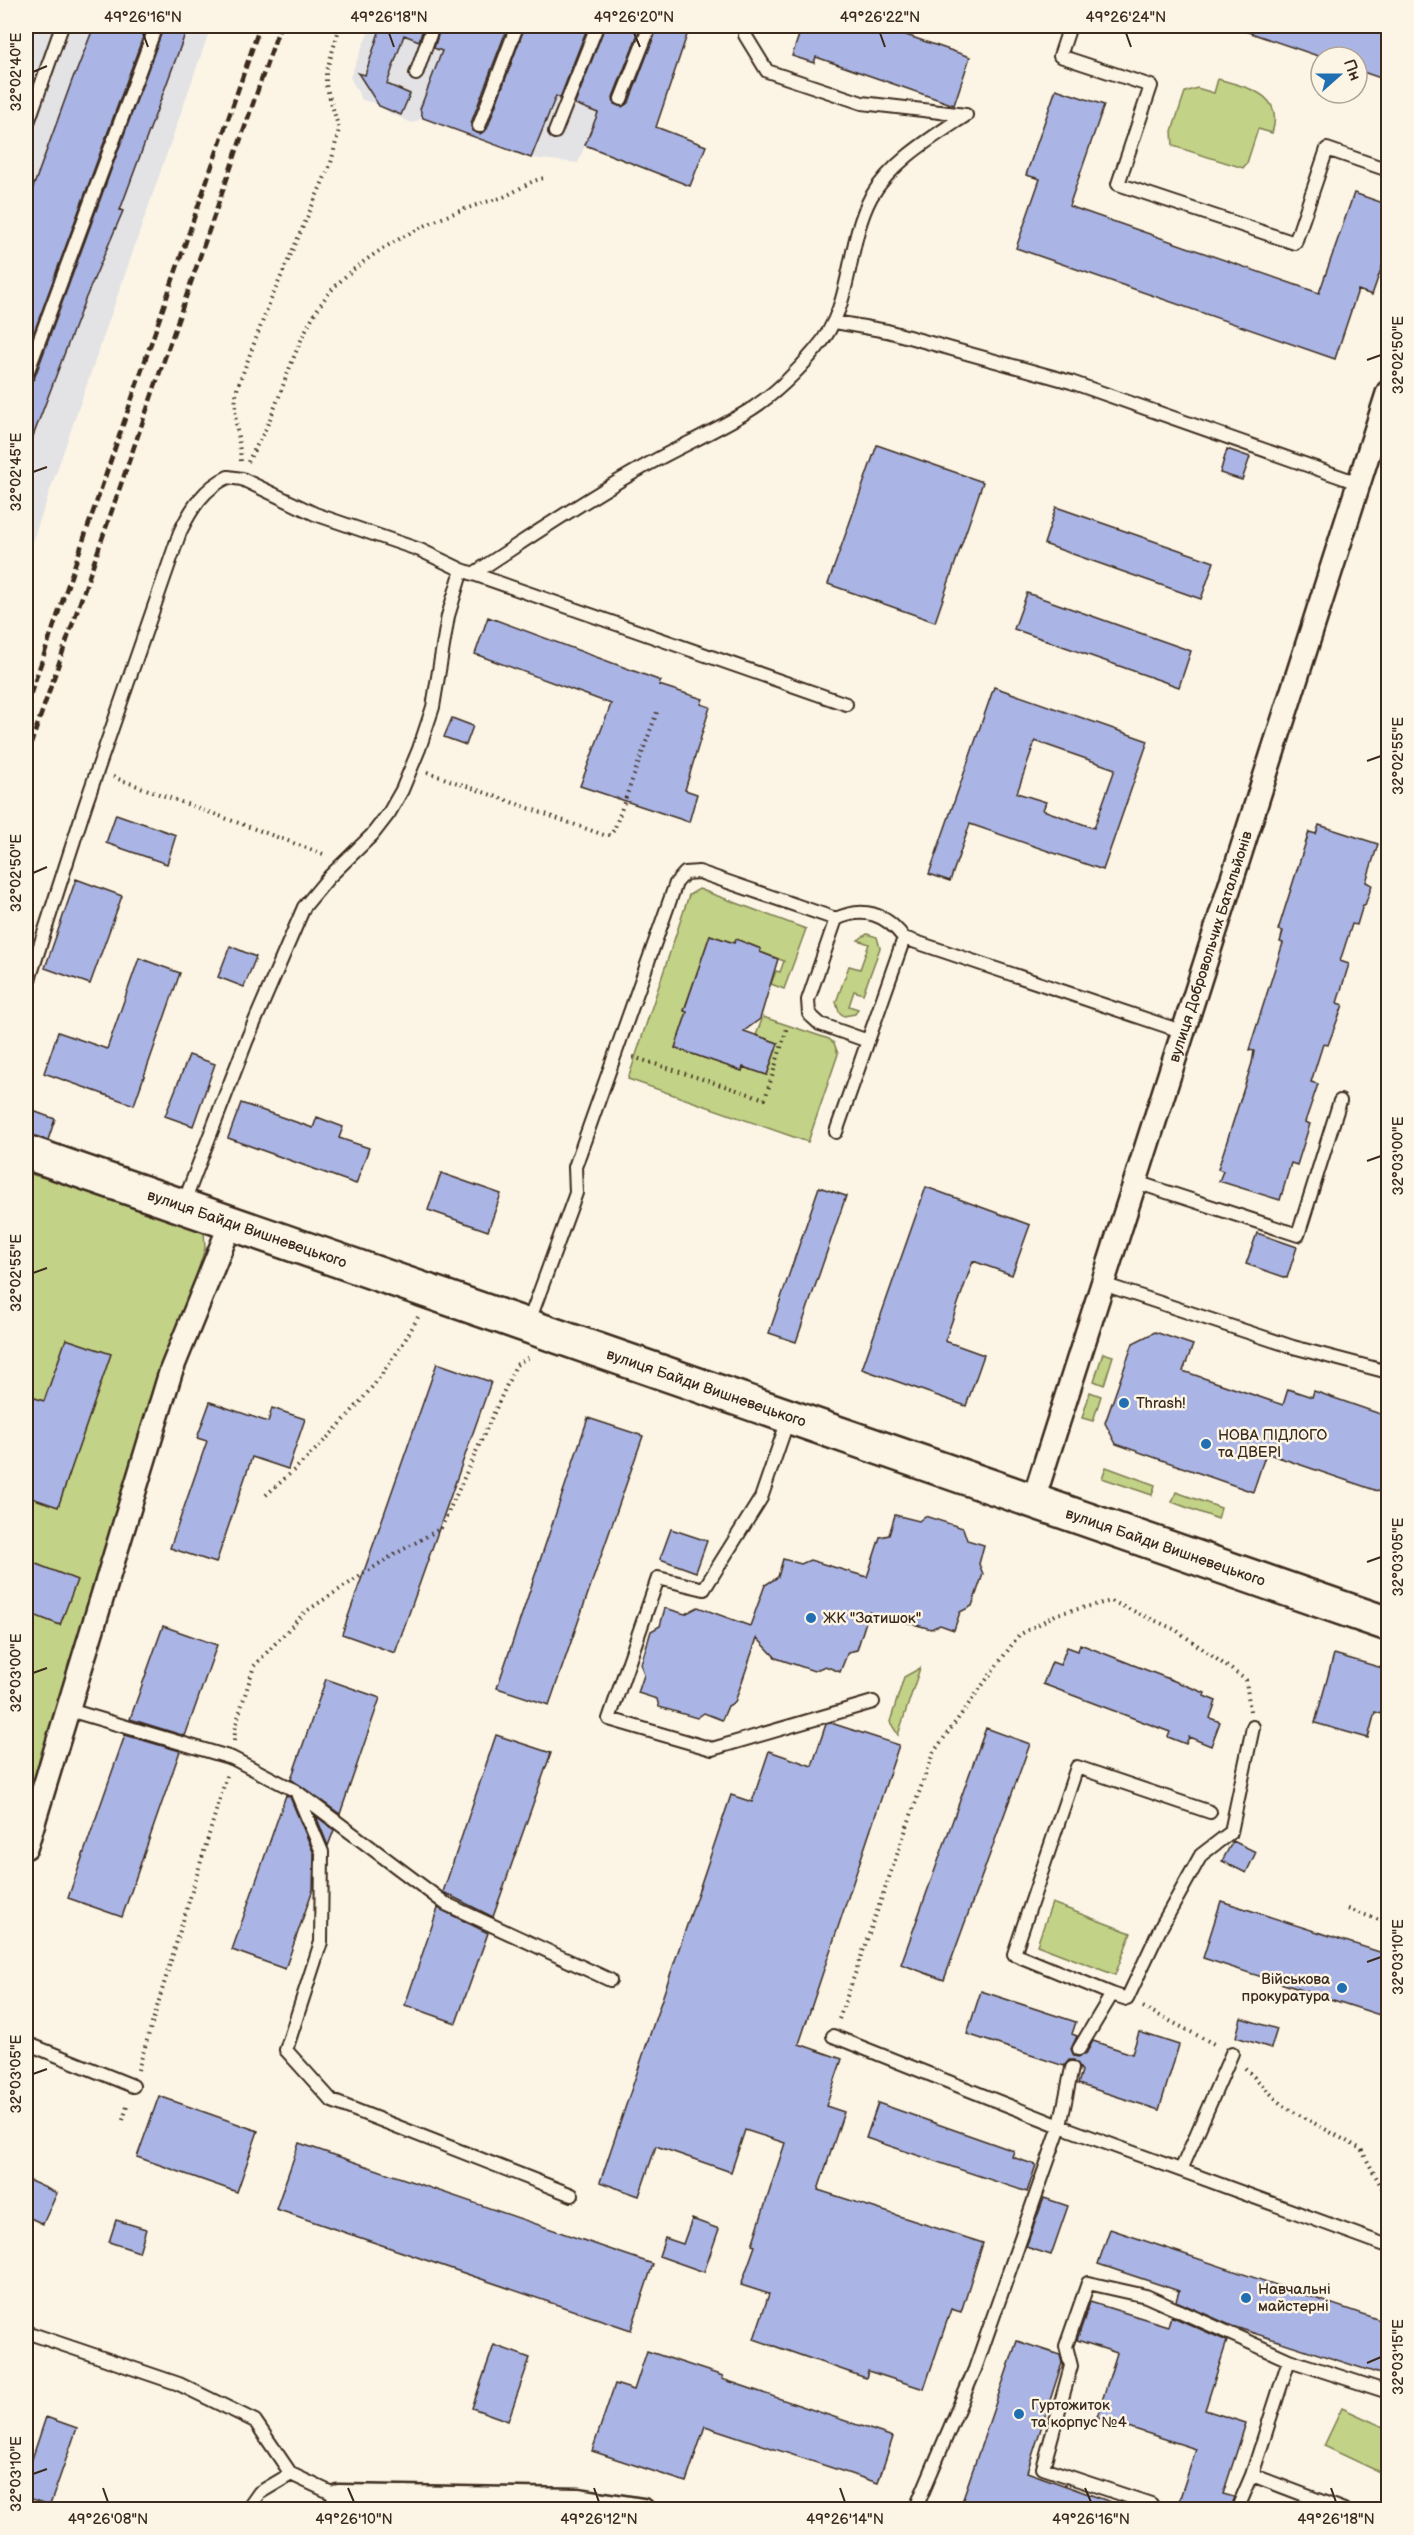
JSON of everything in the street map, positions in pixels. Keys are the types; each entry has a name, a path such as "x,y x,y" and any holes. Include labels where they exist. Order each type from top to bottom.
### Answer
{"street":[{"name":"вулиця Добровольчих Батальйонів","path":"1033,1500 1389,392"},
{"name":"вулиця Байди Вишневецького","path":"26,1152 1389,1624"},
{"path":"26,1847 171,1371 231,1222"},
{"path":"338,2496 484,2504 579,2500 643,2510"}],"lane":[{"path":"26,128 62,26"},
{"path":"26,376 156,26"},
{"path":"416,74 433,26"},
{"path":"479,126 517,26"},
{"path":"555,132 597,26"},
{"path":"621,99 650,26"},
{"path":"183,1206 246,1042 304,907 324,882 383,822 395,803 412,766 433,707 448,615 467,572 637,470 754,407 777,390 824,341 835,322 863,218 870,199 878,187 919,148 966,115 862,102 767,71 745,35 748,26"},
{"path":"1070,26 1060,56 1151,86 1118,184 1295,243 1327,149 1389,170"},
{"path":"835,322 887,331 1060,379 1358,483"},
{"path":"26,989 98,771 185,522 199,500 215,484 228,477 242,479 315,514 420,550 467,572 846,704"},
{"path":"527,1325 576,1193 575,1167 676,883 685,873 699,872 837,919 857,911 864,913 891,923 904,938 1184,1032"},
{"path":"837,919 808,1000 809,1014 820,1024 868,1041"},
{"path":"836,1132 904,938"},
{"path":"1136,1182 1298,1235 1340,1101"},
{"path":"1103,1284 1293,1347 1389,1372"},
{"path":"789,1416 762,1498 704,1589 658,1578 609,1719 712,1749 873,1702"},
{"path":"69,1710 231,1758 296,1791 446,1904 610,1980"},
{"path":"1210,1812 1077,1767 1014,1954 1112,1995 1127,1999 1161,1927 1201,1855 1231,1832 1253,1727"},
{"path":"296,1791 322,1852 321,1942 286,2050 332,2102 572,2195"},
{"path":"1079,2049 1112,1995"},
{"path":"833,2036 1060,2126 1389,2246"},
{"path":"26,2043 133,2086"},
{"path":"1181,2170 1232,2053"},
{"path":"915,2510 975,2369 1060,2126 1072,2068"},
{"path":"1155,2510 1150,2504 1043,2468 1071,2366 1066,2346 1088,2283 1146,2296 1289,2360 1389,2392"},
{"path":"26,2332 179,2384 255,2421 291,2474 338,2496"},
{"path":"1237,2510 1252,2475 1289,2360"},
{"path":"247,2510 260,2493 291,2474"},
{"path":"1252,2475 1344,2510"}],"path":[{"path":"242,479 235,399 269,304 336,146 338,122 326,85 326,73 340,26"},
{"path":"242,479 249,460 266,429 309,325 323,301 341,280 399,241 446,215 504,197 535,181 546,178"},
{"path":"412,766 604,835 610,835 614,830 657,712"},
{"path":"98,771 344,862"},
{"path":"616,1051 765,1099 788,1025"},
{"path":"266,1495 309,1458 373,1387 407,1337 431,1292"},
{"path":"123,2120 231,1758 236,1724 254,1666 305,1612 385,1560 441,1528 516,1365 562,1338"},
{"path":"833,2036 933,1753 1019,1635 1057,1614 1111,1601 1176,1630 1246,1680 1253,1727"},
{"path":"1348,1909 1389,1923"},
{"path":"1127,1999 1232,2053 1283,2106 1361,2149 1389,2199"}],"shaded area":[{"path":"26,26 211,26 26,560"},
{"path":"371,26 690,26 656,129 598,113 578,163 531,158 423,118 412,123 388,112 378,104 362,100 350,77"}],"green space":[{"path":"1218,79 1261,94 1273,109 1275,120 1272,133 1258,129 1247,163 1243,168 1173,146 1172,131 1185,92 1197,88 1214,93"},
{"path":"699,889 806,929 784,989 771,984 776,971 780,972 784,961 760,952 761,949 736,939 734,943 710,935 684,1010 687,1012 675,1048 742,1071 743,1067 767,1075 778,1043 756,1035 763,1017 829,1039 834,1043 838,1054 808,1142 628,1079 689,895"},
{"path":"867,934 877,937 880,948 863,994 854,991 849,1006 858,1009 855,1014 844,1016 839,1012 836,1002 849,966 860,969 869,944 858,940"},
{"path":"26,1173 195,1218 204,1230 205,1248 26,1830"},
{"path":"1103,1353 1113,1356 1104,1385 1094,1381"},
{"path":"1090,1392 1101,1396 1093,1421 1082,1418"},
{"path":"1106,1467 1155,1485 1152,1495 1102,1478"},
{"path":"1176,1492 1221,1508 1218,1519 1172,1502"},
{"path":"920,1668 898,1735 890,1722 904,1677"},
{"path":"1052,1903 1131,1933 1115,1975 1037,1945"},
{"path":"1342,2408 1388,2429 1388,2476 1324,2446"}],"building":[{"path":"94,26 147,26 26,354 26,207"},
{"path":"164,26 188,26 120,210 123,211 84,302 26,452 26,384 34,379"},
{"path":"381,26 424,26 419,41 404,35 387,84 410,94 401,115 379,106 358,73 365,75"},
{"path":"441,26 508,26 471,123 472,131 480,134 487,129 525,26 588,26 560,98 556,96 531,158 423,118 420,109 442,51 434,48"},
{"path":"605,26 641,26 613,97 614,104 622,107 629,102 658,26 690,26 656,127 706,146 690,186 585,145 598,113 575,104"},
{"path":"802,26 880,26 970,57 954,105 816,57 814,63 792,56"},
{"path":"1240,26 1379,26 1389,29 1389,81 1369,74 1369,45 1309,45 1309,53 1239,29"},
{"path":"1056,89 1104,105 1069,206 1319,293 1354,193 1389,205 1389,246 1372,295 1358,290 1335,359 1016,248 1040,179 1026,175"},
{"path":"877,445 983,482 935,622 828,584"},
{"path":"1227,449 1250,457 1242,480 1220,473"},
{"path":"1056,507 1214,562 1201,599 1044,544"},
{"path":"1027,593 1191,651 1179,687 1014,629"},
{"path":"488,617 661,681 659,685 703,699 701,704 710,707 685,790 697,794 689,822 580,786 611,704 475,654"},
{"path":"994,687 1148,741 1103,870 970,824 950,881 929,874","holes":["1035,741 1115,769 1094,828 1043,810 1046,802 1017,793"]},
{"path":"452,718 473,726 466,745 444,737"},
{"path":"116,814 176,835 167,864 106,843"},
{"path":"1319,825 1378,844 1366,882 1372,885 1357,925 1352,924 1340,961 1349,964 1337,1003 1343,1005 1328,1045 1323,1044 1311,1082 1318,1084 1305,1122 1310,1124 1297,1165 1291,1163 1280,1200 1219,1181 1223,1171 1218,1169 1252,1063 1254,1051 1249,1050 1283,943 1280,942 1283,931 1278,930 1309,832 1316,834"},
{"path":"76,879 122,896 90,984 45,968"},
{"path":"710,935 734,943 736,939 778,959 760,1019 744,1031 778,1043 767,1075 743,1067 742,1071 675,1048 687,1012 684,1011"},
{"path":"230,946 256,957 244,987 218,977"},
{"path":"139,958 180,973 134,1105 44,1073 58,1032 107,1049"},
{"path":"189,1055 215,1064 193,1126 165,1116"},
{"path":"241,1103 313,1128 317,1117 343,1127 339,1138 369,1148 356,1184 228,1138"},
{"path":"33,1111 55,1119 48,1140 26,1134"},
{"path":"441,1173 501,1194 488,1231 428,1210"},
{"path":"819,1187 846,1196 796,1342 769,1333"},
{"path":"926,1187 1030,1225 1012,1275 973,1261 945,1341 984,1355 966,1406 862,1369"},
{"path":"1257,1233 1297,1247 1287,1278 1246,1264"},
{"path":"1155,1332 1193,1345 1183,1371 1283,1405 1288,1389 1312,1397 1314,1391 1389,1417 1389,1495 1266,1453 1253,1492 1116,1444 1105,1423 1133,1343"},
{"path":"66,1339 111,1354 58,1507 26,1496 26,1453 33,1432 26,1429 26,1416 32,1397 44,1401"},
{"path":"437,1363 491,1382 395,1653 342,1634"},
{"path":"210,1402 268,1422 272,1408 305,1419 288,1469 252,1457 216,1563 170,1548 207,1441 197,1438"},
{"path":"588,1418 643,1436 549,1705 497,1688"},
{"name":"ЖК \"Затишок\"","path":"895,1515 919,1521 925,1516 963,1528 967,1540 984,1545 979,1564 983,1574 972,1606 960,1612 954,1630 940,1625 931,1629 869,1612 857,1650 848,1652 840,1672 825,1666 814,1671 776,1658 757,1638 735,1702 728,1706 722,1720 704,1713 697,1718 659,1707 657,1699 638,1693 644,1675 641,1664 651,1631 660,1626 665,1608 685,1614 698,1607 750,1626 765,1585 778,1577 783,1559 801,1564 810,1560 867,1577 880,1537 889,1535"},
{"path":"671,1529 707,1541 696,1572 660,1559"},
{"path":"26,1560 77,1580 60,1625 26,1612"},
{"path":"163,1626 217,1645 185,1736 130,1719"},
{"path":"1080,1644 1205,1693 1204,1696 1216,1701 1210,1718 1220,1722 1211,1746 1189,1737 1186,1744 1168,1737 1170,1732 1043,1684 1052,1662 1060,1665 1067,1647 1078,1651"},
{"path":"1334,1654 1389,1670 1389,1716 1375,1712 1368,1738 1315,1723"},
{"path":"326,1679 380,1698 340,1814 291,1779"},
{"path":"831,1723 899,1745 799,2044 842,2059 826,2106 844,2112 818,2190 983,2243 961,2312 951,2309 924,2389 868,2371 866,2378 754,2339 769,2294 741,2285 755,2246 752,2245 785,2143 745,2130 731,2172 656,2146 639,2196 600,2182 731,1795 752,1802 769,1751 812,1766 826,1724"},
{"path":"986,1728 1030,1744 944,1980 901,1964"},
{"path":"125,1735 180,1751 122,1917 68,1898"},
{"path":"496,1735 551,1753 493,1917 443,1892"},
{"path":"286,1795 290,1797 314,1854 313,1889 285,1969 232,1950"},
{"path":"316,1816 334,1830 328,1846"},
{"path":"1233,1841 1256,1852 1246,1873 1222,1861"},
{"name":"Військова прокуратура","path":"1221,1901 1389,1955 1389,2018 1203,1958"},
{"path":"438,1908 488,1933 456,2023 405,2005"},
{"path":"981,1991 1076,2022 1072,2034 1077,2036 1071,2049 1074,2056 1086,2054 1093,2041 1132,2054 1139,2032 1179,2045 1159,2110 1078,2084 1082,2071 1074,2060 1069,2060 1064,2066 967,2034"},
{"path":"1241,2018 1277,2029 1271,2048 1236,2037"},
{"path":"159,2096 258,2131 237,2192 137,2157"},
{"path":"878,2103 1014,2151 1012,2157 1036,2165 1027,2192 866,2138"},
{"path":"299,2143 653,2264 631,2330 276,2209"},
{"path":"26,2179 57,2193 43,2224 26,2216"},
{"path":"1044,2198 1068,2206 1051,2255 1026,2247"},
{"path":"692,2219 719,2229 704,2272 659,2256 665,2238 683,2244"},
{"path":"116,2220 146,2229 139,2252 109,2242"},
{"name":"Навчальні майстерні","path":"1110,2229 1389,2323 1389,2377 1232,2326 1176,2301 1179,2291 1098,2264"},
{"path":"1090,2302 1168,2326 1171,2316 1227,2341 1205,2410 1246,2423 1223,2494 1234,2497 1229,2510 1176,2510 1196,2449 1097,2417 1117,2353 1077,2340"},
{"name":"Гуртожиток та корпус №4","path":"1017,2341 1060,2355 1062,2363 1027,2472 1125,2507 1125,2510 977,2510 961,2504"},
{"path":"494,2345 530,2358 508,2421 472,2408"},
{"path":"647,2351 893,2437 878,2483 705,2426 686,2482 592,2451 615,2384 634,2390"},
{"path":"46,2417 77,2428 50,2505 26,2497 26,2477"}],"railway":[{"path":"26,707 260,26"},
{"path":"26,758 280,26"}],"place":[{"name":"Thrash!","path":"1124,1403"},
{"name":"НОВА ПІДЛОГО та ДВЕРІ","path":"1206,1444"},
{"name":"ЖК \"Затишок\"","path":"811,1618"},
{"name":"Військова прокуратура","path":"1342,1988"},
{"name":"Навчальні майстерні","path":"1246,2298"},
{"name":"Гуртожиток та корпус №4","path":"1019,2414"}]}
